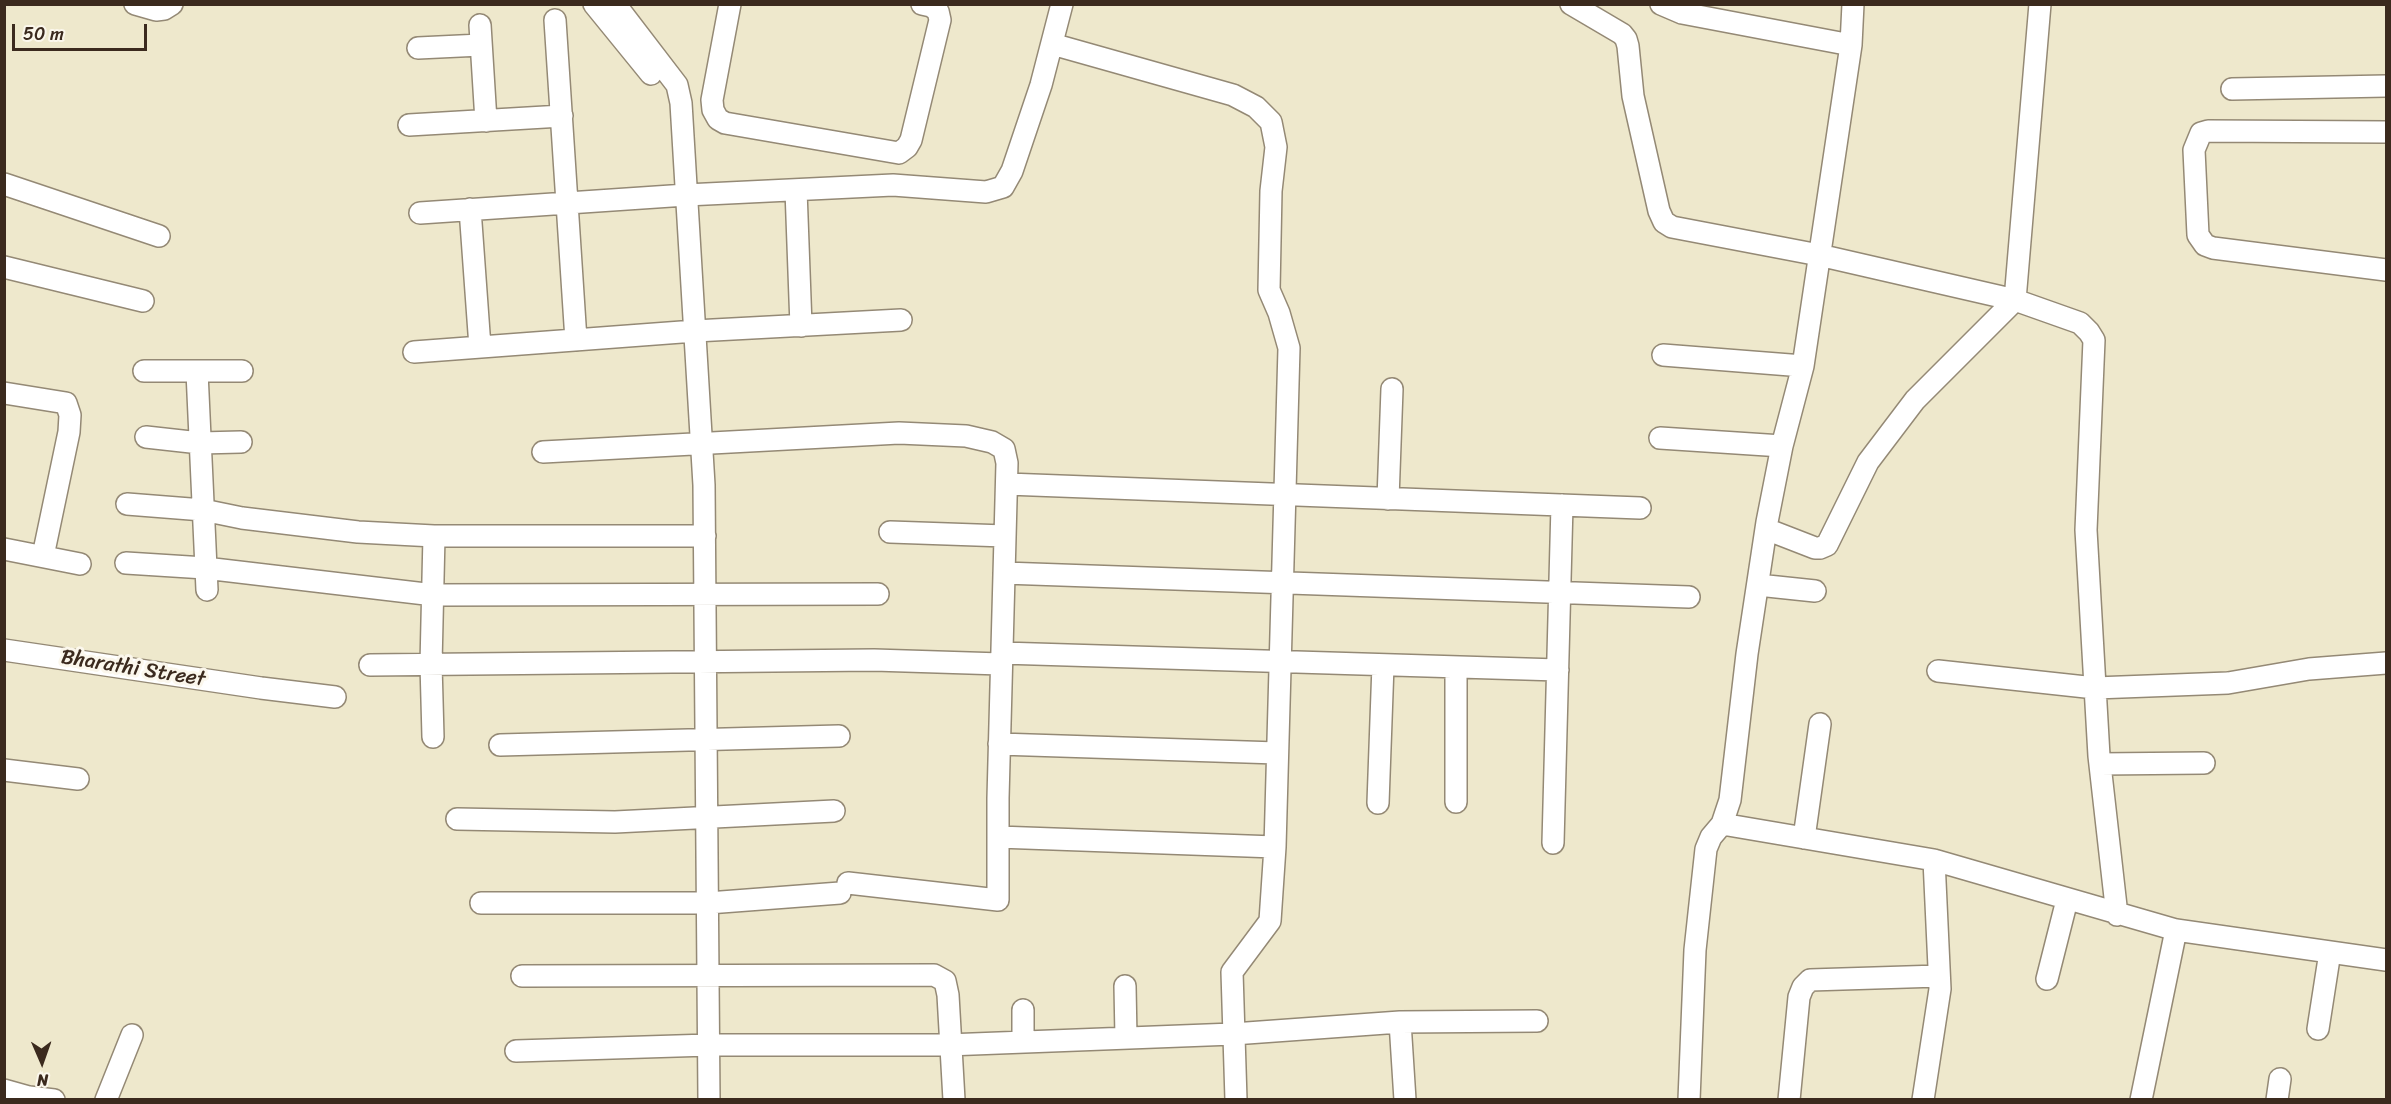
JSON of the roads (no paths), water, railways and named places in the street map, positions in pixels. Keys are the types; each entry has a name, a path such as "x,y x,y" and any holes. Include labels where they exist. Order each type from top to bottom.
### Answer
{"street":[{"path":"135,4 156,10 164,9 172,4"},
{"path":"594,4 667,93 680,99 712,100"},
{"path":"615,4 677,85 680,99 702,443 705,536 709,1100"},
{"path":"730,4 712,100 717,119 725,123 899,153 907,147 911,140 940,20 938,11 922,4"},
{"path":"420,213 686,195 893,185 986,192 1003,188 1012,171 1034,107 1062,4"},
{"path":"1571,4 1622,34 1626,39 1633,96 1659,211 1664,222 1672,227 1819,255 2014,300 2079,323 2094,340 2086,530 2100,764 2117,915"},
{"path":"1661,4 1682,13 1851,45"},
{"path":"1689,1100 1695,950 1706,849 1711,837 1722,824 1730,800 1742,694 1766,529 1782,446 1803,366 1851,45 1853,4"},
{"path":"1766,529 1815,548 1827,545 1868,462 1915,400 2014,300 2040,4"},
{"path":"555,20 576,340"},
{"path":"418,48 480,35 486,121"},
{"path":"1052,44 1233,94 1256,107 1271,122 1276,147 1271,191 1269,290 1279,313 1289,348 1275,847 1270,921 1232,972 1236,1100"},
{"path":"2232,89 2386,86"},
{"path":"409,125 562,116"},
{"path":"2386,132 2208,131 2201,133 2194,150 2198,235 2205,245 2213,248 2386,270"},
{"path":"4,184 159,236"},
{"path":"796,190 801,326"},
{"path":"470,209 480,347"},
{"path":"4,267 143,301"},
{"path":"414,352 695,331 901,320"},
{"path":"1664,355 1803,366"},
{"path":"144,371 242,371"},
{"path":"197,372 207,590"},
{"path":"1388,499 1392,389"},
{"path":"4,393 66,403 70,415 69,432 43,556"},
{"path":"481,903 708,903 844,888 998,900 999,744 1007,484 1004,449 992,442 966,436 899,433 543,452"},
{"path":"146,437 200,443 241,442"},
{"path":"1660,438 1782,446"},
{"path":"1007,484 1640,508"},
{"path":"127,504 203,510 242,518 358,532 434,536 705,536"},
{"path":"1553,843 1562,505"},
{"path":"890,532 1005,536"},
{"path":"433,737 431,664 434,536"},
{"path":"4,549 80,564"},
{"path":"126,563 205,568 434,595 878,594"},
{"path":"1004,573 1689,597"},
{"path":"1758,585 1815,591"},
{"name":"Bharathi Street","path":"4,650 335,697"},
{"path":"370,665 1001,658 1280,662 1558,670"},
{"path":"1938,671 2095,688 2228,683 2309,669 2386,663"},
{"path":"1378,803 1383,665"},
{"path":"1456,667 1456,802"},
{"path":"1804,838 1821,724"},
{"path":"500,745 839,736"},
{"path":"999,744 1277,753"},
{"path":"2100,764 2204,763"},
{"path":"4,770 78,779"},
{"path":"457,819 615,822 834,811"},
{"path":"1722,824 1934,860 2117,915 2176,930 2386,960"},
{"path":"998,837 1275,847"},
{"path":"1923,1100 1940,989 1934,860"},
{"path":"2047,979 2067,900"},
{"path":"2141,1100 2176,930"},
{"path":"2318,1029 2330,952"},
{"path":"522,976 934,975 945,981 948,994 954,1100"},
{"path":"1789,1100 1799,997 1803,987 1810,980 1939,976"},
{"path":"1125,986 1126,1038"},
{"path":"1023,1010 1023,1042"},
{"path":"516,1051 709,1045 950,1045 1233,1034 1400,1022 1537,1021"},
{"path":"1400,1022 1405,1100"},
{"path":"105,1100 132,1035"},
{"path":"4,1090 29,1098 54,1100"}]}
